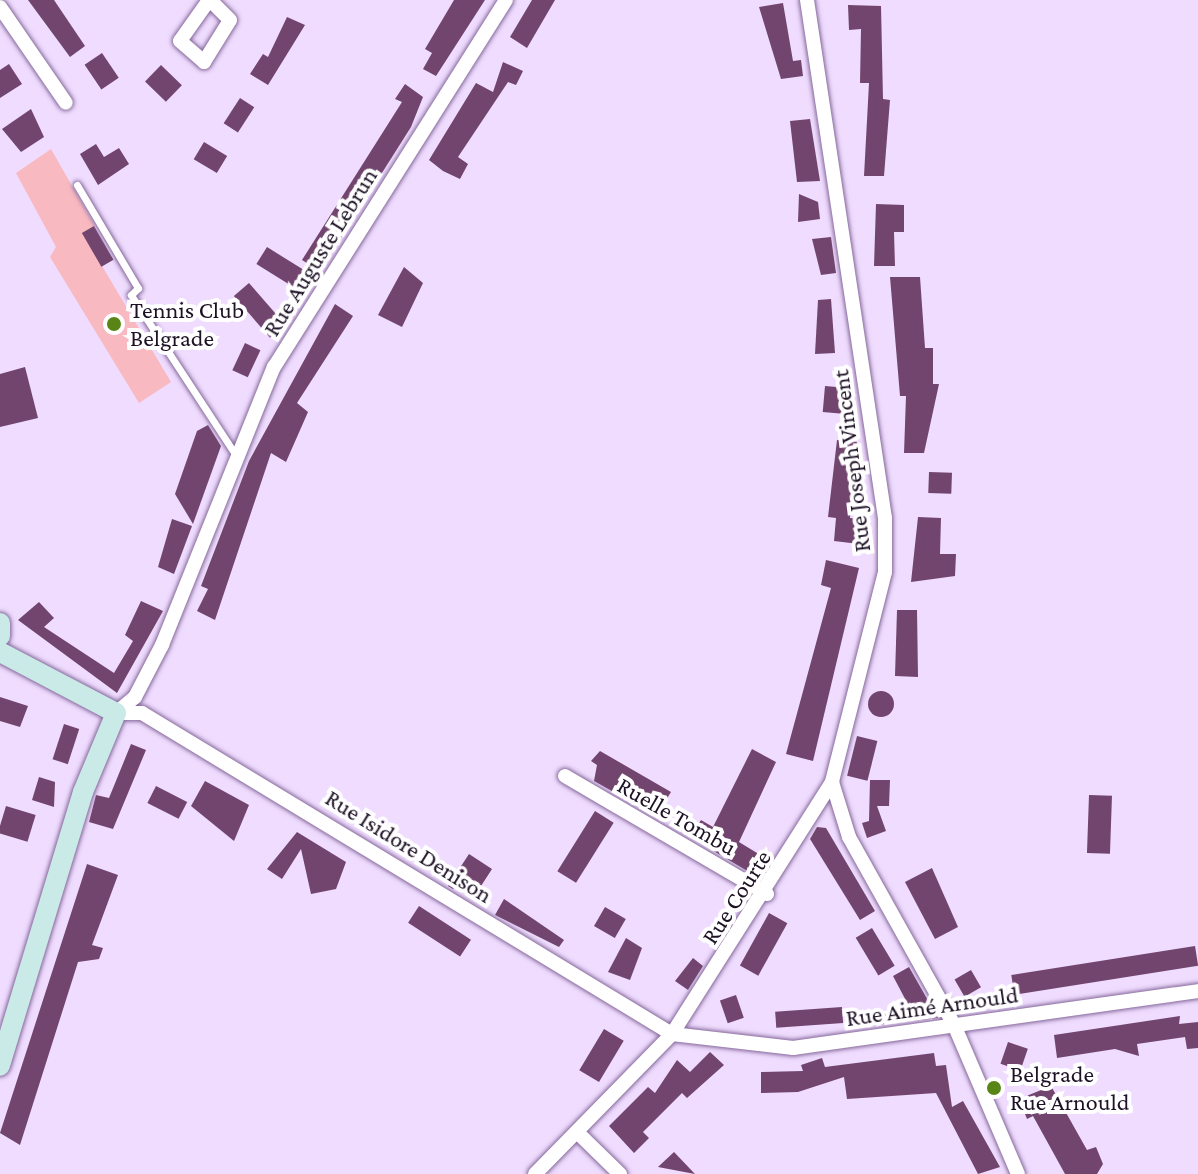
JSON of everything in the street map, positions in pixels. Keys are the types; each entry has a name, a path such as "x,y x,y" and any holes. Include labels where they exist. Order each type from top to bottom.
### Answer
{"street":[{"name":"Rue Auguste Lebrun","path":"116,713 135,697 162,645 235,454 274,367 506,0"},
{"name":"Rue Joseph Vincent","path":"807,0 885,518 885,572 832,782"},
{"path":"0,7 66,103"},
{"path":"0,623 0,635 8,654 116,713 83,792 0,1066"},
{"name":"Rue Isidore Denison","path":"116,713 156,721 672,1034"},
{"name":"Ruelle Tombu","path":"565,776 767,894"},
{"name":"Rue Courte","path":"535,1174 672,1034 767,894 832,782"},
{"path":"832,782 849,837 955,1027 1018,1174"},
{"name":"Rue Aimé Arnould","path":"672,1034 793,1048 1198,991"},
{"path":"578,1133 620,1174"}],"lane":[{"path":"77,185 138,288 131,295 235,454"}],"shaded area":[{"name":"Tennis Club Belgrade","path":"51,149 95,226 83,234 171,382 139,403 50,257 56,247 16,173"}],"building":[{"path":"28,0 54,0 85,46 70,57"},
{"path":"454,0 485,0 436,76 423,69 432,53 425,49"},
{"path":"532,0 555,0 527,48 510,37"},
{"path":"783,3 793,61 801,60 803,76 781,79 759,7"},
{"path":"848,5 881,6 883,99 890,100 884,176 864,176 869,83 860,83 861,29 849,30"},
{"path":"287,17 305,25 268,85 250,74 263,54 268,57"},
{"path":"102,53 119,78 101,90 85,65"},
{"path":"503,62 523,71 516,85 508,82 458,157 468,164 460,179 429,160 476,83 493,92"},
{"path":"9,64 22,84 0,98 0,70"},
{"path":"161,65 182,85 166,102 145,82"},
{"path":"405,84 423,97 411,127 320,271 302,260 402,102 395,99"},
{"path":"240,98 254,107 238,132 224,123"},
{"path":"31,109 44,137 21,152 2,129"},
{"path":"810,119 820,181 797,182 790,121"},
{"path":"204,142 227,156 217,173 194,159"},
{"path":"96,144 104,157 119,148 129,164 98,185 80,154"},
{"path":"799,194 818,202 820,219 798,222"},
{"path":"876,204 904,205 904,232 894,232 895,266 874,266"},
{"name":"Tennis Club Belgrade","path":"94,226 114,260 101,267 82,233"},
{"path":"831,237 836,273 821,275 812,239"},
{"path":"267,247 304,270 294,287 256,264"},
{"path":"404,267 423,283 402,327 378,315"},
{"path":"890,277 920,277 925,348 933,348 933,384 939,384 924,453 904,453 906,396 900,396"},
{"path":"249,283 285,325 270,338 234,296"},
{"path":"831,299 835,353 815,354 818,300"},
{"path":"335,304 353,316 297,403 308,412 286,462 271,453 215,620 197,611 208,589 201,586 249,461"},
{"path":"245,343 260,350 248,377 232,370"},
{"path":"25,367 38,418 0,427 0,374"},
{"path":"825,386 848,388 846,414 823,412"},
{"path":"208,425 221,446 193,524 175,494 197,431"},
{"path":"837,440 857,442 850,518 861,519 859,544 834,541 836,518 828,517"},
{"path":"929,472 952,473 951,494 928,493"},
{"path":"918,517 941,518 940,554 956,554 955,576 911,582"},
{"path":"172,519 192,526 174,574 158,567"},
{"path":"826,560 859,568 813,761 786,754 831,588 821,585"},
{"path":"141,601 163,611 117,693 18,620 39,602 54,618 44,627 114,673 133,641 125,635"},
{"path":"897,610 917,610 918,677 895,676"},
{"path":"881,691 890,695 894,704 890,713 881,717 872,713 868,704 872,695"},
{"path":"0,697 28,706 20,727 0,721"},
{"path":"64,724 79,729 68,764 53,759"},
{"path":"857,736 877,741 867,781 847,776"},
{"path":"131,744 146,750 113,829 89,822 96,795 109,798"},
{"path":"752,749 776,762 739,842 770,861 759,878 690,837 701,820 713,827"},
{"path":"600,751 671,792 656,816 594,781 597,765 591,761"},
{"path":"39,777 55,782 54,807 32,800"},
{"path":"870,780 890,780 889,806 877,806 886,831 867,838 862,823 869,821"},
{"path":"205,781 249,805 234,841 191,806"},
{"path":"156,786 187,802 179,819 147,803"},
{"path":"1089,795 1112,796 1110,854 1087,853"},
{"path":"6,806 36,815 27,842 0,833"},
{"path":"595,811 614,823 576,883 557,871"},
{"path":"817,827 826,828 875,911 860,920 810,839"},
{"path":"297,832 346,862 336,889 311,894 301,849 282,879 267,869"},
{"path":"469,854 492,869 481,886 466,877 453,889 448,886"},
{"path":"87,864 118,875 92,945 103,948 99,959 78,962 20,1145 0,1133"},
{"path":"932,868 958,927 935,939 905,882"},
{"path":"504,899 564,940 559,947 495,915"},
{"path":"419,906 471,940 460,957 408,923"},
{"path":"605,907 626,919 615,938 594,926"},
{"path":"769,913 787,923 758,976 740,965"},
{"path":"872,928 895,966 878,976 856,938"},
{"path":"626,938 642,948 630,980 608,972"},
{"path":"1195,946 1198,966 1014,995 1011,975"},
{"path":"693,958 703,966 688,990 675,981"},
{"path":"909,967 938,1018 868,1026 868,1015 912,1012 893,976"},
{"path":"971,970 981,987 965,997 955,980"},
{"path":"736,995 744,1018 728,1023 720,1001"},
{"path":"842,1007 843,1023 776,1028 775,1012"},
{"path":"1180,1016 1179,1024 1198,1022 1198,1048 1187,1049 1185,1037 1137,1044 1139,1056 1115,1049 1057,1058 1054,1035"},
{"path":"604,1029 624,1041 599,1082 579,1070"},
{"path":"1008,1042 1028,1049 1020,1071 1001,1064"},
{"path":"710,1052 724,1065 687,1098 682,1093 643,1132 649,1138 634,1153 609,1126 648,1087 655,1093 677,1060 690,1072"},
{"path":"934,1053 936,1066 946,1065 952,1107 963,1101 1000,1167 978,1174 936,1093 847,1099 844,1077 798,1092 761,1093 761,1072 803,1071 801,1065 822,1058 825,1067"},
{"path":"1051,1086 1087,1150 1096,1147 1103,1164 1097,1174 1065,1174 1033,1116 1027,1119 1019,1099"},
{"path":"674,1152 695,1174 658,1167"}],"place":[{"name":"Tennis Club Belgrade","path":"114,324"},
{"name":"Belgrade Rue Arnould","path":"994,1088"}]}
